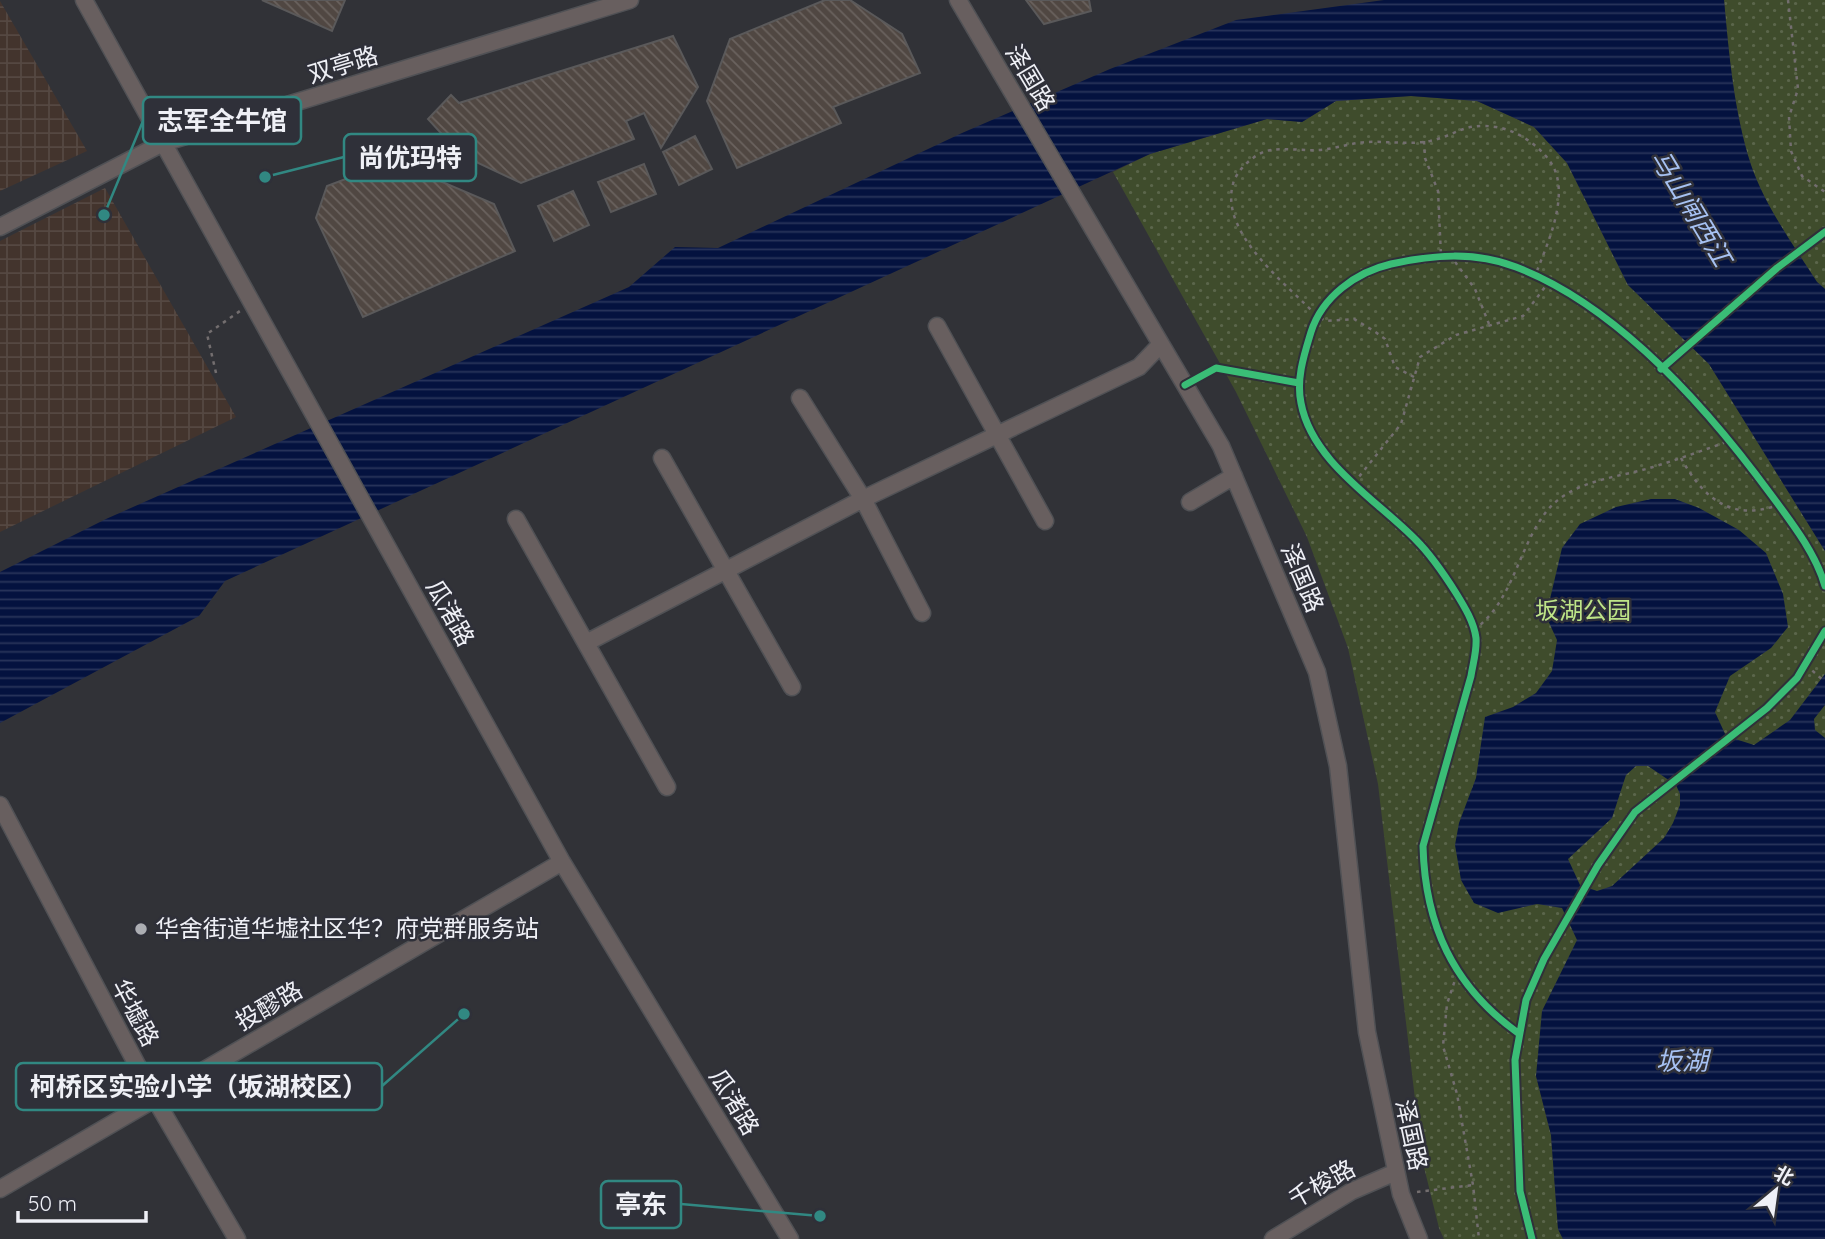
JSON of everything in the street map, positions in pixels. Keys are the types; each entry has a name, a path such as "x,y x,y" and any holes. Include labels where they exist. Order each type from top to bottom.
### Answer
{"street":[{"name":"瓜渚路","path":"85,0 562,862 790,1239"},
{"name":"双亭路","path":"0,227 163,143 630,0"},
{"name":"泽国路","path":"958,0 1222,446 1317,673 1338,766 1367,1032 1401,1194 1419,1239"},
{"path":"937,326 1045,521"},
{"path":"586,643 863,499 1139,368 1161,344"},
{"path":"800,398 863,499 922,613"},
{"path":"662,458 792,687"},
{"path":"1190,502 1234,476"},
{"path":"516,519 667,787"},
{"name":"华墟路","path":"0,805 155,1098 237,1239"},
{"name":"投醪路","path":"0,1189 562,862"},
{"name":"千梭路","path":"1273,1239 1352,1191 1396,1172"}],"path":[{"path":"1788,0 1798,89 1789,117 1791,151 1802,176 1825,192"},
{"path":"1414,377 1395,367 1385,339 1374,331 1354,319 1326,321 1318,317 1244,240 1232,200 1233,183 1244,166 1263,152 1318,150 1362,142 1424,141 1458,128 1499,127 1527,138 1549,160 1558,175 1559,197 1535,276"},
{"path":"1424,141 1425,158 1438,191 1446,256 1475,289 1489,324"},
{"path":"1430,257 1464,254"},
{"path":"1525,271 1560,288"},
{"path":"1354,483 1401,424 1420,357 1456,335 1523,316 1548,283"},
{"path":"216,373 207,334 251,303"},
{"path":"1312,328 1325,305"},
{"path":"1722,433 1737,450"},
{"path":"1474,630 1500,602 1546,512 1569,493 1593,481 1681,458 1729,441"},
{"path":"1681,458 1695,483 1716,501 1737,510 1758,512 1778,505"},
{"path":"1345,473 1363,492"},
{"path":"1771,496 1784,512"},
{"path":"1470,620 1476,643"},
{"path":"1812,656 1804,668 1825,682"},
{"path":"1452,966 1465,982"},
{"path":"1457,974 1447,1004 1443,1046 1457,1094 1473,1185 1479,1239"},
{"path":"1401,1194 1473,1185"}],"shaded area":[{"path":"0,1 87,151 0,191"},
{"path":"105,188 236,417 0,532 0,241"}],"green space":[{"path":"1724,0 1825,0 1825,289 1817,282 1781,226 1751,165 1736,104"},
{"name":"坂湖公园","path":"1411,96 1477,101 1534,127 1567,163 1628,285 1709,364 1825,551 1825,753 1536,1076 1551,1135 1558,1229 1563,1239 1444,1239 1439,1228 1422,1159 1378,784 1348,648 1307,537 1236,392 1113,172 1150,154 1267,119 1302,122 1336,101"}],"water":[{"name":"马山闸西江","path":"1384,0 1724,0 1736,104 1751,165 1764,196 1781,225 1817,282 1825,289 1825,551 1709,364 1628,285 1567,163 1534,127 1477,101 1411,96 1336,101 1302,122 1267,119 1150,154 225,581 199,616 0,723 0,572 106,519 629,287 675,247 718,248 962,133 1110,69 1236,20"},
{"name":"坂湖","path":"1651,499 1675,499 1699,508 1739,530 1766,553 1783,594 1788,627 1771,648 1730,676 1715,712 1726,736 1754,745 1790,720 1825,674 1825,705 1814,719 1815,730 1825,738 1825,1239 1563,1239 1558,1229 1551,1135 1536,1076 1542,1011 1577,940 1562,908 1537,904 1498,913 1474,903 1461,880 1455,845 1459,823 1476,778 1485,717 1513,707 1536,693 1552,671 1557,640 1546,616 1562,548 1580,524 1616,507","holes":["1636,766 1648,766 1676,785 1680,794 1680,805 1673,823 1664,838 1612,886 1597,891 1580,885 1568,859 1612,818 1626,775"]}],"building":[{"path":"262,0 345,0 332,31"},
{"path":"825,0 850,0 902,34 920,73 833,107 841,123 737,168 707,101 730,39"},
{"path":"1026,0 1089,0 1091,11 1044,24"},
{"path":"673,36 698,87 661,148 644,113 626,121 634,139 521,183 461,155 428,119 451,95 459,103"},
{"path":"695,136 712,169 679,185 663,152"},
{"path":"393,161 494,204 515,251 363,317 316,218 327,186"},
{"path":"644,164 656,194 611,212 598,182"},
{"path":"573,191 589,225 554,241 538,206"}],"cycle path":[{"path":"1661,369 1777,268 1825,232"},
{"path":"1518,1033 1495,1015 1460,974 1437,927 1425,875 1423,846 1471,676 1476,648 1475,632 1462,603 1433,559 1332,462 1318,444 1308,424 1301,403 1300,376 1311,332 1323,308 1342,288 1365,273 1422,258 1454,256 1500,262 1554,285 1590,307 1625,334 1659,364 1720,429 1810,551 1825,586"},
{"path":"1185,385 1216,368 1299,383"},
{"path":"1532,1239 1520,1191 1515,1060 1526,1000 1544,959 1598,865 1635,812 1767,708 1797,678 1825,631"}],"place":[{"name":"尚优玛特","path":"265,177"},
{"name":"志军全牛馆","path":"104,215"},
{"name":"华舍街道华墟社区华？府党群服务站","path":"141,929"},
{"name":"柯桥区实验小学（坂湖校区）","path":"464,1014"},
{"name":"亭东","path":"820,1216"}]}
